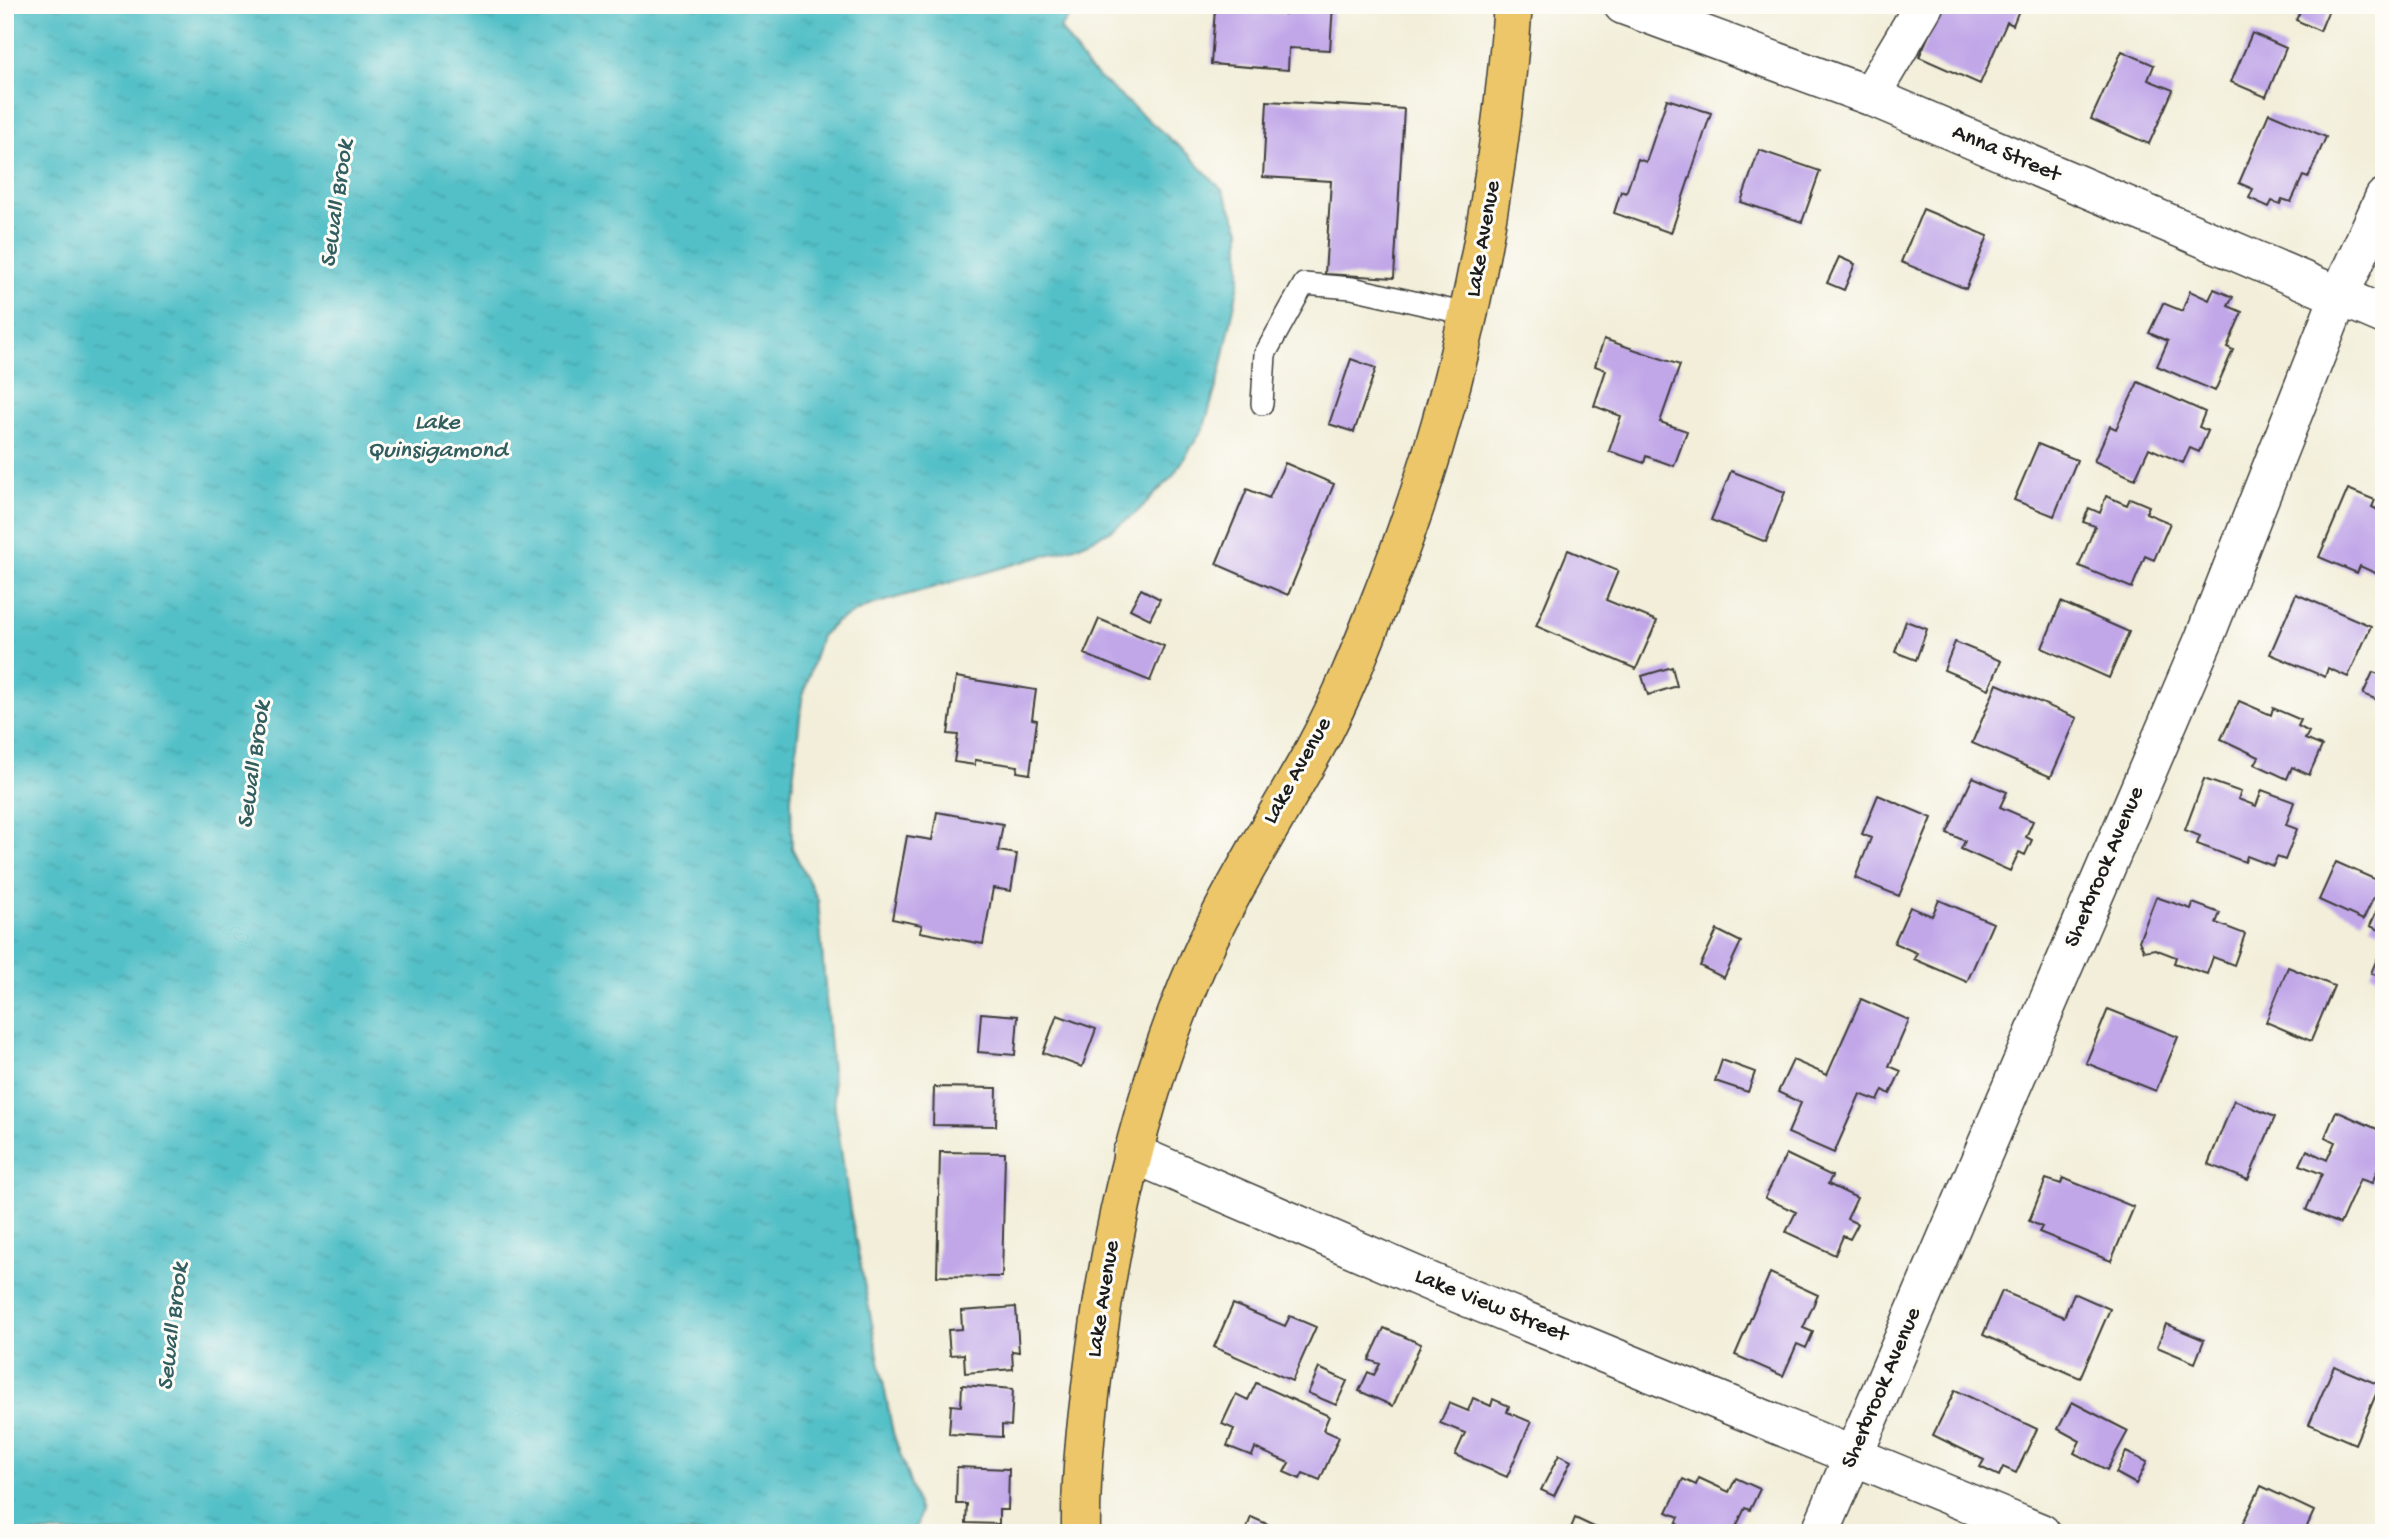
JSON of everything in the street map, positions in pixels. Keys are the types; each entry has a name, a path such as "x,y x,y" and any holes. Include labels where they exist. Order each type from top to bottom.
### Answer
{"main road":[{"name":"Lake Avenue","path":"1081,1533 1083,1461 1101,1310 1132,1153 1168,1037 1208,940 1252,853 1317,746 1388,581 1436,446 1471,315 1500,147 1513,5"}],"street":[{"name":"Anna Street","path":"1623,5 1870,96 2384,315"},
{"path":"1870,96 1924,5"},
{"name":"Sherbrook Avenue","path":"1821,1533 2204,639 2339,297 2384,198"},
{"name":"Lake View Street","path":"1132,1153 1440,1286 2041,1533"}],"lane":[{"path":"1262,404 1265,354 1304,284 1352,288 1471,315"}],"water":[{"name":"Lake Quinsigamond","path":"5,5 1086,5 1071,15 1060,28 1088,68 1190,156 1223,191 1240,229 1240,278 1220,374 1204,427 1173,476 1135,514 1108,532 1075,547 868,606 836,622 821,636 802,699 791,798 792,848 818,900 835,1109 850,1210 893,1433 920,1512 915,1533 5,1533"}],"building":[{"path":"1286,5 1333,5 1330,50 1289,48 1288,70 1211,64 1215,9 1285,14"},
{"path":"1934,5 2021,5 2013,25 2007,22 1980,84 1919,57 1933,26"},
{"path":"2303,5 2331,5 2320,31 2296,20"},
{"path":"2252,33 2286,48 2266,97 2231,82"},
{"path":"2122,51 2154,65 2148,80 2173,90 2149,144 2091,119"},
{"path":"1667,99 1711,113 1671,233 1614,213 1621,191 1626,193 1638,159 1646,162"},
{"path":"1267,101 1404,109 1394,278 1325,274 1331,181 1263,177"},
{"path":"2269,113 2326,137 2308,178 2303,176 2291,202 2282,199 2280,204 2272,201 2269,207 2249,198 2253,189 2239,183"},
{"path":"1759,150 1820,171 1802,222 1741,202"},
{"path":"1923,209 1988,236 1966,289 1901,262"},
{"path":"1839,257 1855,264 1844,290 1827,283"},
{"path":"2214,289 2233,297 2228,306 2242,312 2227,347 2233,350 2215,391 2157,366 2168,341 2149,333 2163,303 2182,311 2190,291 2209,300"},
{"path":"1604,339 1680,365 1660,422 1687,431 1674,466 1646,456 1644,463 1609,451 1621,416 1594,406 1606,370 1595,366"},
{"path":"1351,359 1376,368 1354,432 1329,424"},
{"path":"2138,382 2205,412 2199,427 2208,431 2199,452 2190,448 2183,463 2149,448 2135,479 2094,461 2110,426 2116,429"},
{"path":"2038,444 2077,460 2054,516 2014,500"},
{"path":"1285,463 1334,484 1288,595 1216,564 1247,489 1269,498"},
{"path":"1731,471 1785,492 1766,542 1711,520"},
{"path":"2348,489 2375,500 2372,507 2380,511 2384,501 2384,577 2360,566 2357,573 2319,557"},
{"path":"2106,496 2127,505 2130,498 2149,506 2146,513 2170,523 2154,560 2145,556 2132,588 2079,566 2095,526 2083,522 2089,508 2100,513"},
{"path":"1568,550 1618,571 1606,600 1657,621 1636,669 1536,626"},
{"path":"1141,589 1160,599 1150,619 1130,609"},
{"path":"2296,594 2371,626 2348,677 2328,668 2325,677 2270,654"},
{"path":"2061,602 2129,632 2109,678 2042,648"},
{"path":"1099,619 1164,646 1150,681 1084,654"},
{"path":"1906,621 1927,629 1916,660 1895,652"},
{"path":"1955,642 2001,661 1989,689 1944,670"},
{"path":"1672,667 1677,686 1648,695 1642,676"},
{"path":"2373,672 2384,676 2382,702 2363,694"},
{"path":"956,677 1036,690 1032,719 1037,720 1030,774 1017,772 1018,766 975,760 975,765 954,762 958,735 948,734"},
{"path":"1997,684 2077,718 2051,777 1972,743"},
{"path":"2239,701 2271,715 2273,708 2301,720 2298,726 2309,732 2305,739 2322,746 2309,775 2292,767 2287,779 2255,764 2259,757 2221,739"},
{"path":"1973,777 2007,792 2000,807 2033,821 2026,837 2032,840 2025,855 2019,852 2010,871 1961,849 1965,841 1947,833"},
{"path":"2204,779 2241,792 2238,799 2256,806 2262,790 2294,802 2286,825 2297,829 2285,860 2277,857 2273,866 2247,856 2245,862 2197,844 2200,836 2185,830"},
{"path":"1878,795 1932,818 1899,896 1855,878 1871,838 1862,834"},
{"path":"937,812 1003,824 998,851 1017,854 1011,891 993,888 983,944 920,932 922,925 892,919 907,836 932,840"},
{"path":"2336,862 2381,882 2363,920 2319,900"},
{"path":"2384,894 2384,932 2370,926"},
{"path":"2156,897 2191,909 2193,903 2220,913 2216,923 2245,934 2234,965 2213,957 2207,974 2174,963 2176,957 2155,949 2144,951 2139,941"},
{"path":"1939,900 1993,923 1967,982 1914,959 1917,953 1894,943 1910,907 1932,916"},
{"path":"1717,930 1741,942 1724,978 1700,966"},
{"path":"2384,943 2384,979 2371,973"},
{"path":"2288,967 2334,986 2311,1041 2266,1022"},
{"path":"1861,999 1909,1020 1889,1066 1901,1071 1890,1094 1883,1090 1878,1101 1860,1094 1834,1153 1788,1133 1801,1103 1778,1092 1793,1060 1827,1075"},
{"path":"2108,1009 2178,1037 2156,1091 2086,1063"},
{"path":"981,1013 1018,1016 1015,1055 978,1052"},
{"path":"1057,1015 1096,1029 1082,1067 1043,1053"},
{"path":"1722,1060 1755,1072 1748,1092 1715,1081"},
{"path":"934,1087 997,1088 996,1126 933,1125"},
{"path":"2234,1100 2275,1117 2248,1180 2208,1164"},
{"path":"2336,1111 2384,1132 2384,1155 2372,1183 2360,1179 2340,1224 2306,1210 2322,1174 2300,1165 2307,1150 2327,1160 2335,1142 2325,1137"},
{"path":"940,1152 1005,1153 1002,1277 937,1276"},
{"path":"1786,1154 1832,1176 1828,1184 1857,1198 1847,1219 1858,1224 1850,1239 1843,1236 1835,1255 1786,1232 1796,1212 1765,1198"},
{"path":"2063,1178 2134,1207 2111,1261 2039,1232 2042,1227 2029,1221 2046,1179 2061,1184"},
{"path":"1770,1273 1818,1295 1803,1328 1813,1332 1806,1348 1797,1344 1783,1376 1735,1355"},
{"path":"2002,1291 2064,1317 2074,1293 2110,1309 2080,1378 1983,1335"},
{"path":"1233,1304 1285,1326 1290,1316 1316,1327 1292,1381 1214,1347"},
{"path":"1016,1307 1019,1352 1012,1351 1013,1369 965,1373 964,1354 950,1355 948,1330 962,1329 961,1311"},
{"path":"2166,1324 2204,1340 2195,1363 2157,1347"},
{"path":"1384,1328 1421,1344 1393,1406 1359,1391 1368,1372 1374,1375 1380,1364 1369,1360"},
{"path":"2334,1366 2380,1385 2355,1444 2309,1424"},
{"path":"1319,1368 1347,1381 1336,1405 1308,1393"},
{"path":"1256,1383 1329,1416 1323,1430 1339,1437 1320,1480 1303,1473 1300,1479 1284,1472 1289,1463 1255,1448 1252,1456 1227,1446 1234,1429 1222,1424 1236,1394 1248,1400"},
{"path":"962,1385 1013,1389 1011,1426 1002,1425 1002,1437 949,1434 951,1405 961,1406"},
{"path":"1955,1390 2037,1429 2016,1473 2003,1467 1999,1476 1980,1467 1984,1460 1933,1435"},
{"path":"1473,1398 1491,1406 1493,1399 1509,1406 1507,1412 1531,1422 1507,1477 1455,1455 1465,1433 1440,1423 1449,1403 1468,1411"},
{"path":"2072,1402 2128,1431 2107,1470 2074,1453 2080,1441 2058,1429"},
{"path":"2126,1452 2147,1462 2136,1484 2116,1473"},
{"path":"1559,1455 1571,1461 1554,1496 1541,1490"},
{"path":"957,1467 1009,1469 1008,1510 999,1510 999,1524 966,1523 967,1504 956,1504"},
{"path":"1699,1478 1729,1492 1736,1478 1760,1489 1750,1510 1745,1508 1733,1533 1695,1533 1676,1524 1679,1517 1667,1512 1683,1479 1696,1485"},
{"path":"2261,1486 2314,1511 2304,1533 2238,1533"},
{"path":"1251,1517 1288,1533 1245,1533"},
{"path":"1575,1518 1607,1533 1569,1533"}],"water label":[{"name":"Sewall Brook","path":"338,204"},
{"name":"Sewall Brook","path":"255,765"},
{"name":"Sewall Brook","path":"174,1327"}]}
